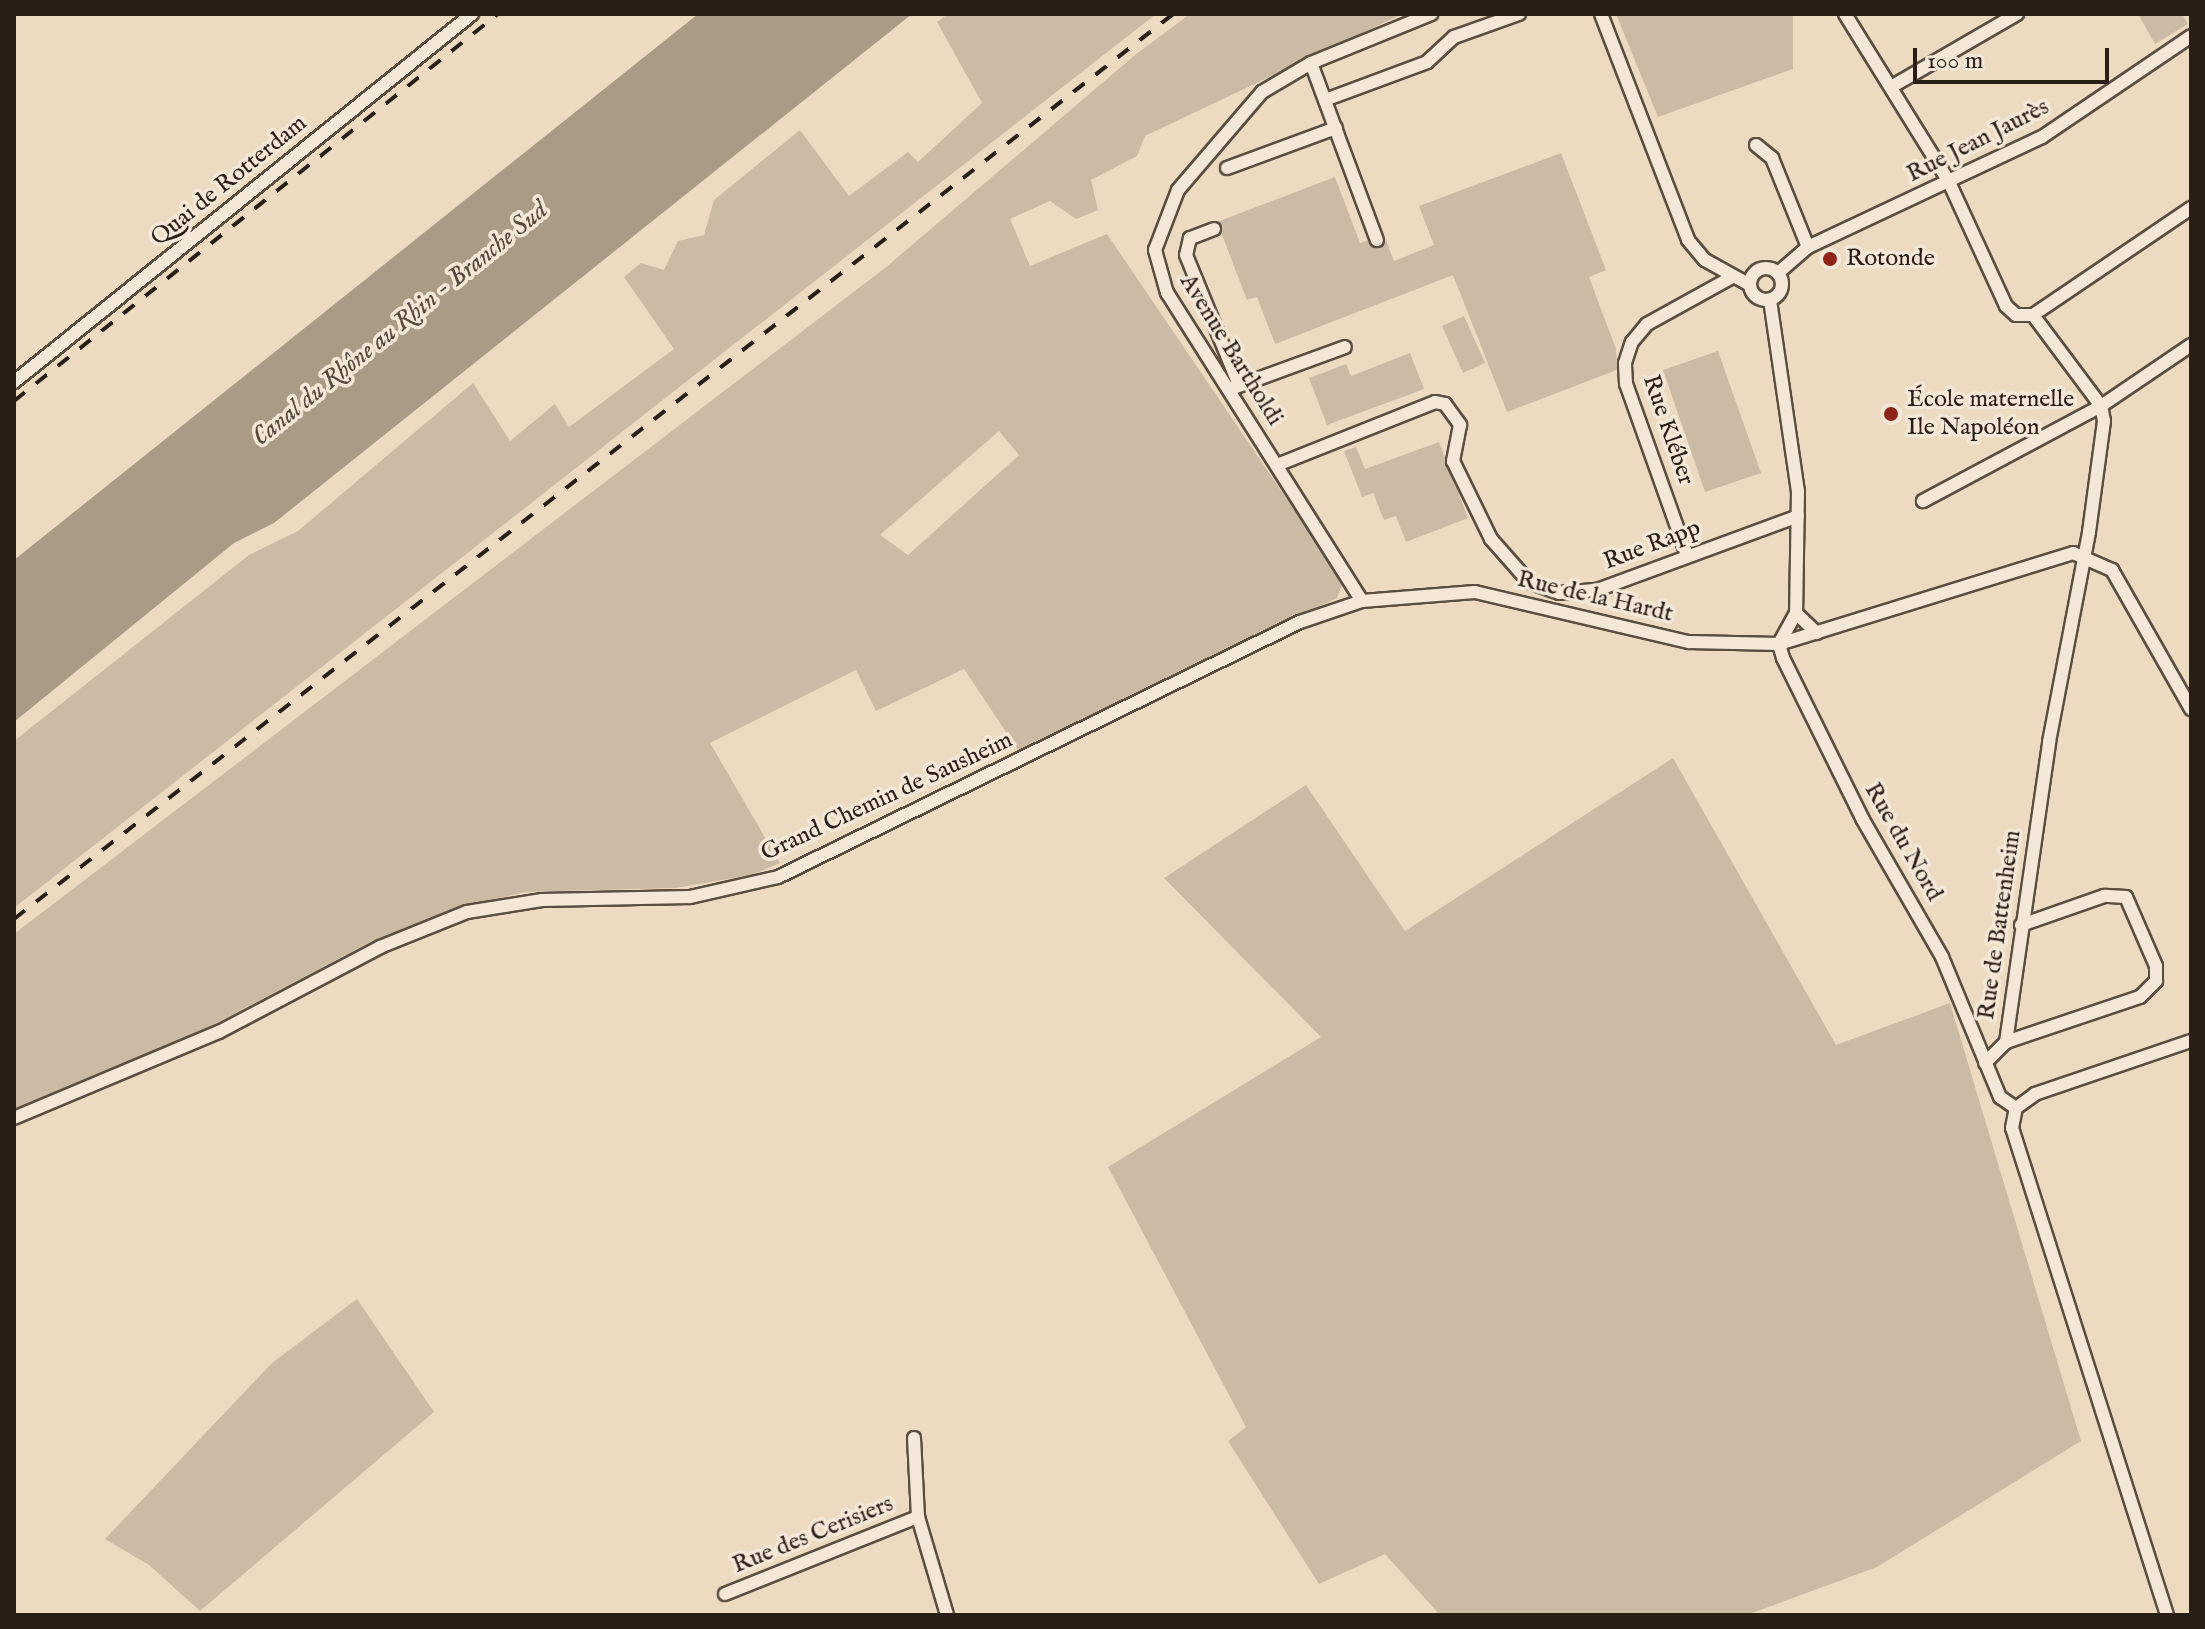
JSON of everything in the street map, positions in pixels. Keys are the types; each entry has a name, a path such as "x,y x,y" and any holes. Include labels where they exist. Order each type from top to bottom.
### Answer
{"street":[{"name":"Quai de Rotterdam","path":"14,382 472,14"},
{"name":"Avenue Bartholdi","path":"1362,601 1277,465 1234,388 1176,307 1160,279 1155,250 1178,190 1262,92 1311,63 1431,14"},
{"path":"1325,100 1427,62 1454,37 1519,14"},
{"path":"1601,14 1688,240 1732,277 1750,285 1755,296 1770,300"},
{"path":"1845,14 1949,182 2006,306 2016,315 2033,315 2191,208"},
{"path":"1891,87 2017,14"},
{"name":"Rue Jean Jaurès","path":"1778,273 1808,247 2042,137 2191,36"},
{"path":"1311,63 1377,240"},
{"path":"1227,168 1336,128"},
{"path":"1756,145 1772,158 1808,247"},
{"path":"1214,229 1190,238 1186,246 1234,388 1345,347"},
{"path":"1750,285 1759,269 1778,273 1782,290 1770,300"},
{"name":"Rue Kléber","path":"1687,555 1626,384 1625,363 1632,342 1647,324 1732,277"},
{"path":"1176,307 1202,298"},
{"path":"1770,300 1795,448 1798,516 1796,613 1779,644"},
{"path":"2033,315 2101,406"},
{"path":"1923,501 2101,406 2191,345"},
{"name":"Rue Rapp","path":"1277,465 1435,402 1445,404 1460,425 1453,461 1491,539 1529,582 1559,593 1597,590 1798,516"},
{"name":"Rue de Battenheim","path":"1985,1063 2006,1042 2021,925 2104,421 2101,406"},
{"name":"Rue de la Hardt","path":"1362,601 1475,592 1689,642 1779,644 2062,553 2083,557"},
{"path":"2083,557 2112,570 2191,709"},
{"name":"Grand Chemin de Sausheim","path":"14,1118 219,1032 380,947 467,912 542,900 690,897 778,877 1300,622 1362,601"},
{"path":"1796,613 1817,633"},
{"name":"Rue du Nord","path":"1779,644 1863,820 1942,957 1985,1063"},
{"path":"2006,1042 2140,997 2156,981 2156,966 2126,897 2104,896 2021,925"},
{"path":"2167,1615 2012,1128 2016,1108 2035,1094 2191,1041"},
{"path":"1985,1063 2000,1097 2016,1108"},
{"path":"914,1438 918,1517 947,1615"},
{"name":"Rue des Cerisiers","path":"725,1594 918,1517"}],"shaded area":[{"path":"948,14 1156,14 14,908 14,741 249,555 298,531 473,383 510,441 555,404 569,427 674,349 624,277 641,263 664,270 678,241 704,235 714,200 800,130 849,196 908,152 918,162 982,103 937,22"},
{"path":"1190,14 1402,14 1145,136 1137,156 1091,180 1098,210 1076,219 1050,201 1010,219 1030,266 1107,234 1343,582 1337,598 1018,750 964,669 876,711 856,670 710,743 780,863 752,875 676,888 526,892 456,908 368,943 188,1038 14,1113 14,934 885,268 1135,55","holes":["999,431 1019,455 908,555 880,535"]},
{"path":"1616,14 1793,14 1793,69 1658,117"},
{"path":"2138,14 2182,14 2188,24 2155,44"},
{"path":"1561,153 1606,270 1589,277 1616,349 1617,370 1507,412 1453,275 1275,344 1257,297 1247,300 1217,222 1335,177 1360,243 1384,235 1394,261 1434,245 1419,206"},
{"path":"1464,316 1485,363 1463,373 1442,326"},
{"path":"1718,351 1761,473 1705,492 1663,370"},
{"path":"1410,353 1424,389 1327,425 1309,378 1346,364 1351,376"},
{"path":"1439,442 1468,518 1406,542 1396,516 1384,520 1373,493 1362,497 1344,451 1356,447 1365,469"},
{"path":"1673,758 1836,1045 1950,1003 2081,1441 1877,1567 1747,1615 1440,1615 1385,1554 1319,1584 1228,1441 1246,1427 1108,1167 1321,1037 1164,878 1306,785 1405,931"},
{"path":"357,1299 434,1412 200,1611 149,1565 105,1539 272,1363"}],"water":[{"name":"Canal du Rhône au Rhin - Branche Sud","path":"698,14 912,14 274,523 234,543 14,722 14,560"}],"railway":[{"path":"14,401 498,14"},
{"path":"14,919 1173,14"}],"place":[{"name":"Rotonde","path":"1830,259"},
{"name":"École maternelle Ile Napoléon","path":"1891,414"}]}
